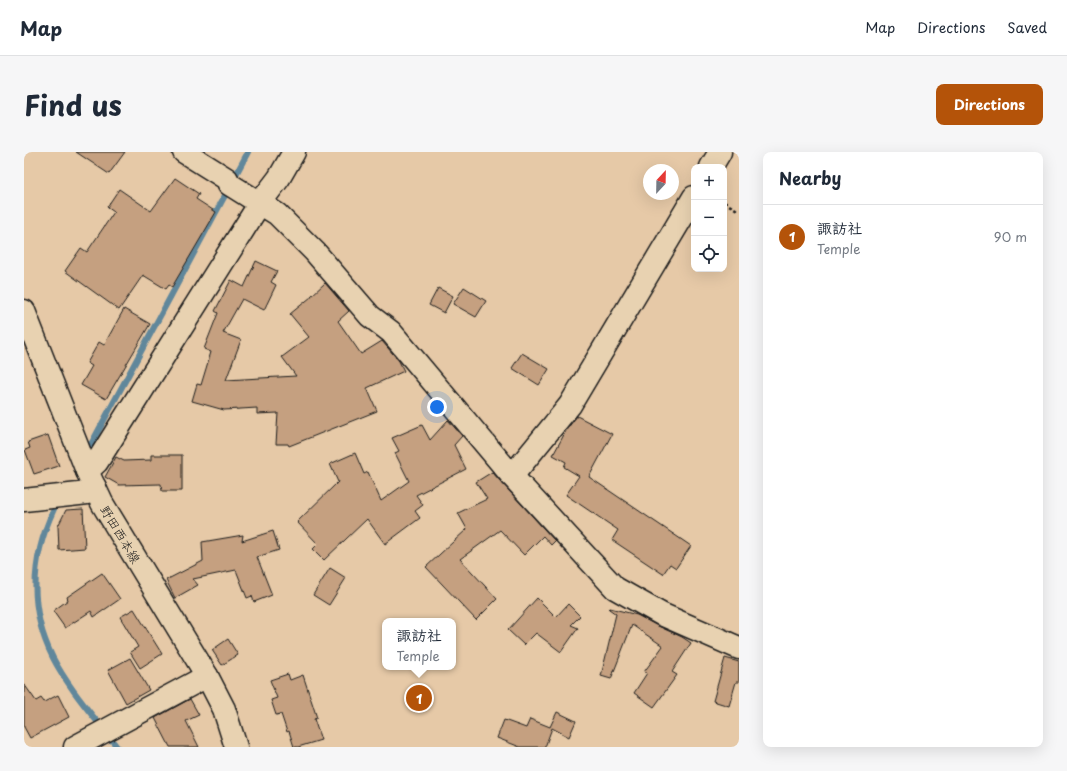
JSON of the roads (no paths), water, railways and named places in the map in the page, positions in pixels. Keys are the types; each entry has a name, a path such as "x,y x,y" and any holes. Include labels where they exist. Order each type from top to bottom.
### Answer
{"street":[{"path":"184,152 227,179 229,184 277,214 315,252 370,316 390,332 512,476 615,588 661,614 739,648"},
{"path":"24,500 87,493 97,462 260,203 279,178 294,152"},
{"path":"713,164 720,152"},
{"path":"512,476 570,405 692,200"},
{"name":"野田西本線","path":"24,311 102,503 207,676 224,709 236,747"},
{"path":"75,747 207,676"}],"waterway":[{"path":"233,180 248,152"},
{"path":"89,448 229,188"},
{"path":"54,509 46,527 37,564 36,602 39,621 45,639 59,670 117,747"}],"place":[{"name":"諏訪社","path":"419,698"}]}
